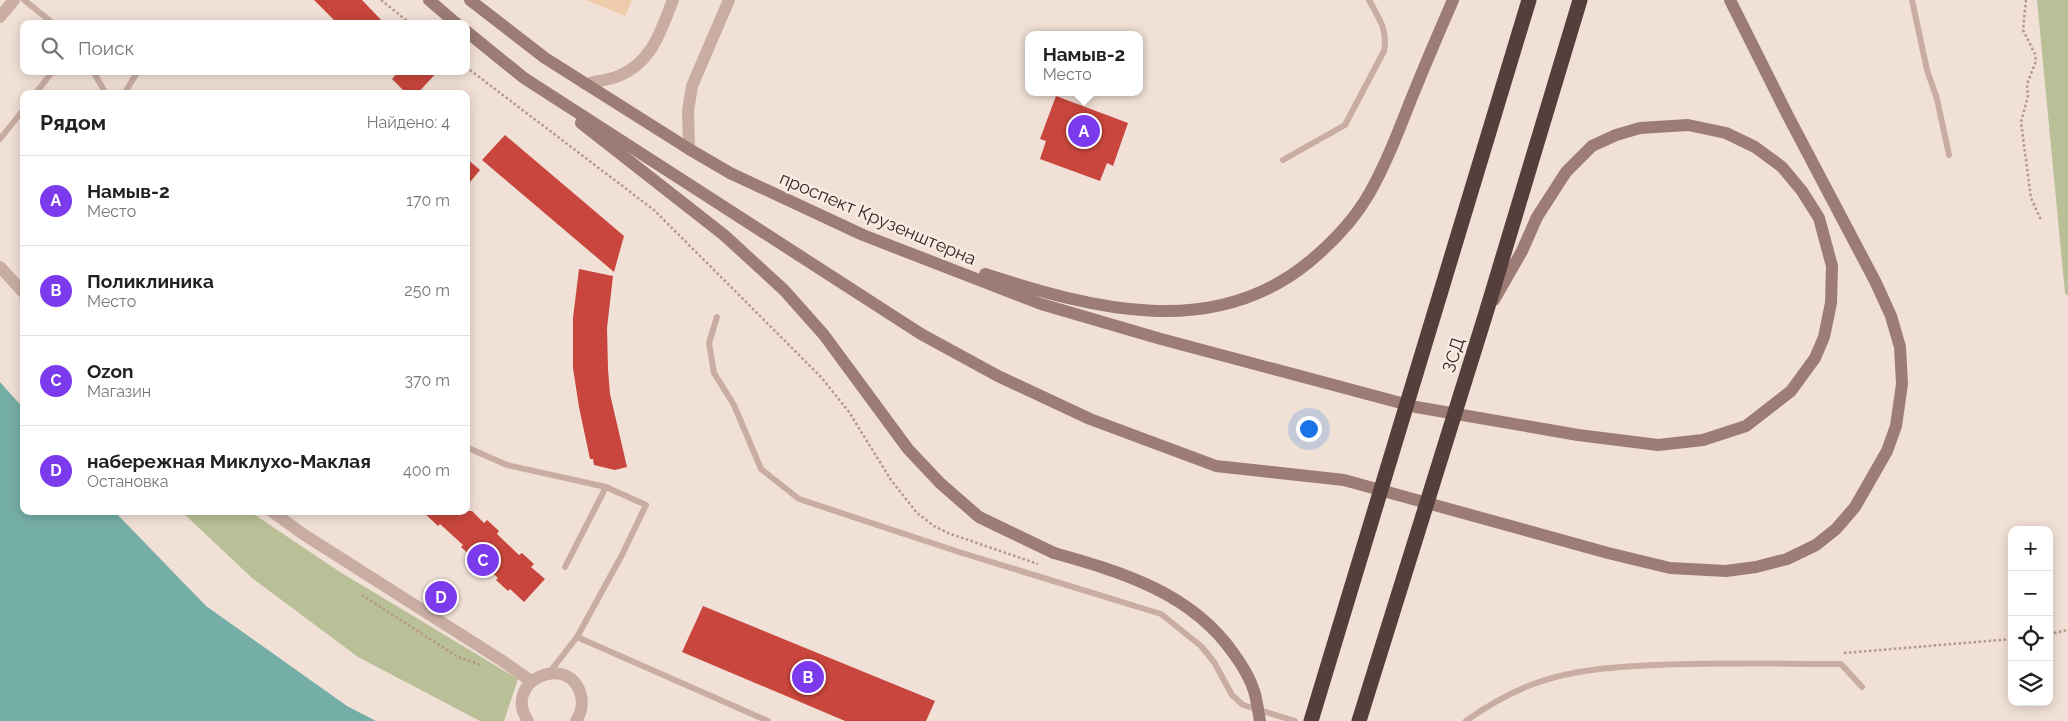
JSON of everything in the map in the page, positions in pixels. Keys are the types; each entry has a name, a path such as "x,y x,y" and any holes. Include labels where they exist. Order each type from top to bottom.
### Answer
{"highway":[{"name":"ЗСД","path":"1311,721 1529,0"},
{"name":"ЗСД","path":"1359,721 1486,313 1580,0"}],"main road":[{"path":"429,0 452,20"},
{"name":"проспект Крузенштерна","path":"470,0 545,58 730,174 863,235 1041,304 1161,339 1416,408 1578,435 1658,445 1704,440 1746,426 1791,391 1815,358 1824,337 1831,303 1832,266 1819,218 1802,191 1782,167 1755,147 1726,133 1688,125 1640,128 1616,135 1592,146 1566,172 1537,217 1522,251 1486,313"},
{"path":"863,235 1043,293 1135,310 1194,311 1254,295 1290,278 1326,248 1345,228 1369,195 1393,145 1453,0"},
{"path":"524,78 922,334 1051,402 1090,419 1216,466 1344,480 1608,553 1670,568 1726,571 1756,567 1787,559 1816,545 1836,529 1855,507 1887,451 1896,426 1902,384 1900,347 1891,316 1876,283 1787,114 1730,0"},
{"path":"470,34 724,235 784,290 824,335 908,449 940,484 978,517 1054,553 1105,567 1137,579 1168,593 1198,616 1223,638 1241,664 1254,690 1260,721"}],"street":[{"path":"0,17 14,0"},
{"path":"585,84 618,77 641,63 655,43 672,0"},
{"path":"689,149 688,111 692,86 729,0"},
{"path":"0,267 20,289"},
{"path":"277,515 531,681"},
{"path":"528,721 522,707 522,697 531,681 548,673 558,673 566,676 579,690 582,709 576,721"}],"lane":[{"path":"24,0 49,20"},
{"path":"1283,160 1345,125 1384,51 1386,40 1384,28 1370,0"},
{"path":"1912,0 1927,70 1937,99 1949,155"},
{"path":"38,90 50,75"},
{"path":"95,75 104,90"},
{"path":"126,90 136,75"},
{"path":"0,139 20,113"},
{"path":"717,317 709,343 714,373 734,406 761,469 798,499 959,552 1161,614 1201,646 1214,662 1232,695 1242,704 1295,721"},
{"path":"470,449 507,465 606,487 646,505 622,555 577,636 548,673"},
{"path":"565,568 606,487"},
{"path":"577,636 768,721"},
{"path":"1466,721 1511,694 1539,682 1566,674 1633,666 1841,664 1862,687"}],"path":[{"path":"381,0 406,20"},
{"path":"2026,0 2023,30 2035,54 2036,61 2027,84 2028,96 2021,122 2031,198 2041,220"},
{"path":"362,595 458,657 483,666"},
{"path":"2053,633 2068,630"},
{"path":"1836,654 2008,638"}],"green space":[{"path":"2037,0 2068,0 2068,296 2065,293"},
{"path":"185,515 255,515 340,572 518,679 504,721 480,721 358,657 252,578"}],"sand":[{"path":"586,0 632,0 625,16"}],"water":[{"path":"0,382 20,404 20,515 118,515 206,606 347,706 376,721 0,721"}],"building":[{"path":"314,0 362,0 381,20 334,20"},
{"path":"396,75 434,75 421,90 403,90 392,79"},
{"path":"1056,96 1128,123 1113,166 1107,163 1100,181 1040,159 1046,141 1040,139"},
{"path":"505,135 624,236 614,272 482,160"},
{"path":"470,161 480,170 470,182"},
{"path":"579,269 613,276 607,328 608,369 610,394 627,467 615,470 594,465 593,459 590,459 579,407 573,368 573,318"},
{"path":"470,511 472,511 484,523 487,520 499,531 497,534 519,555 522,553 534,564 531,567 545,579 524,602 510,589 508,591 496,580 498,578 476,557 474,559 461,547 463,545 440,524 438,526 426,515 470,515"},
{"path":"703,606 935,701 926,721 845,721 682,652"}],"place":[{"name":"Намыв-2","path":"1084,131"},
{"name":"Ozon","path":"483,560"},
{"name":"набережная Миклухо-Маклая","path":"441,597"},
{"name":"Поликлиника","path":"808,677"}]}
